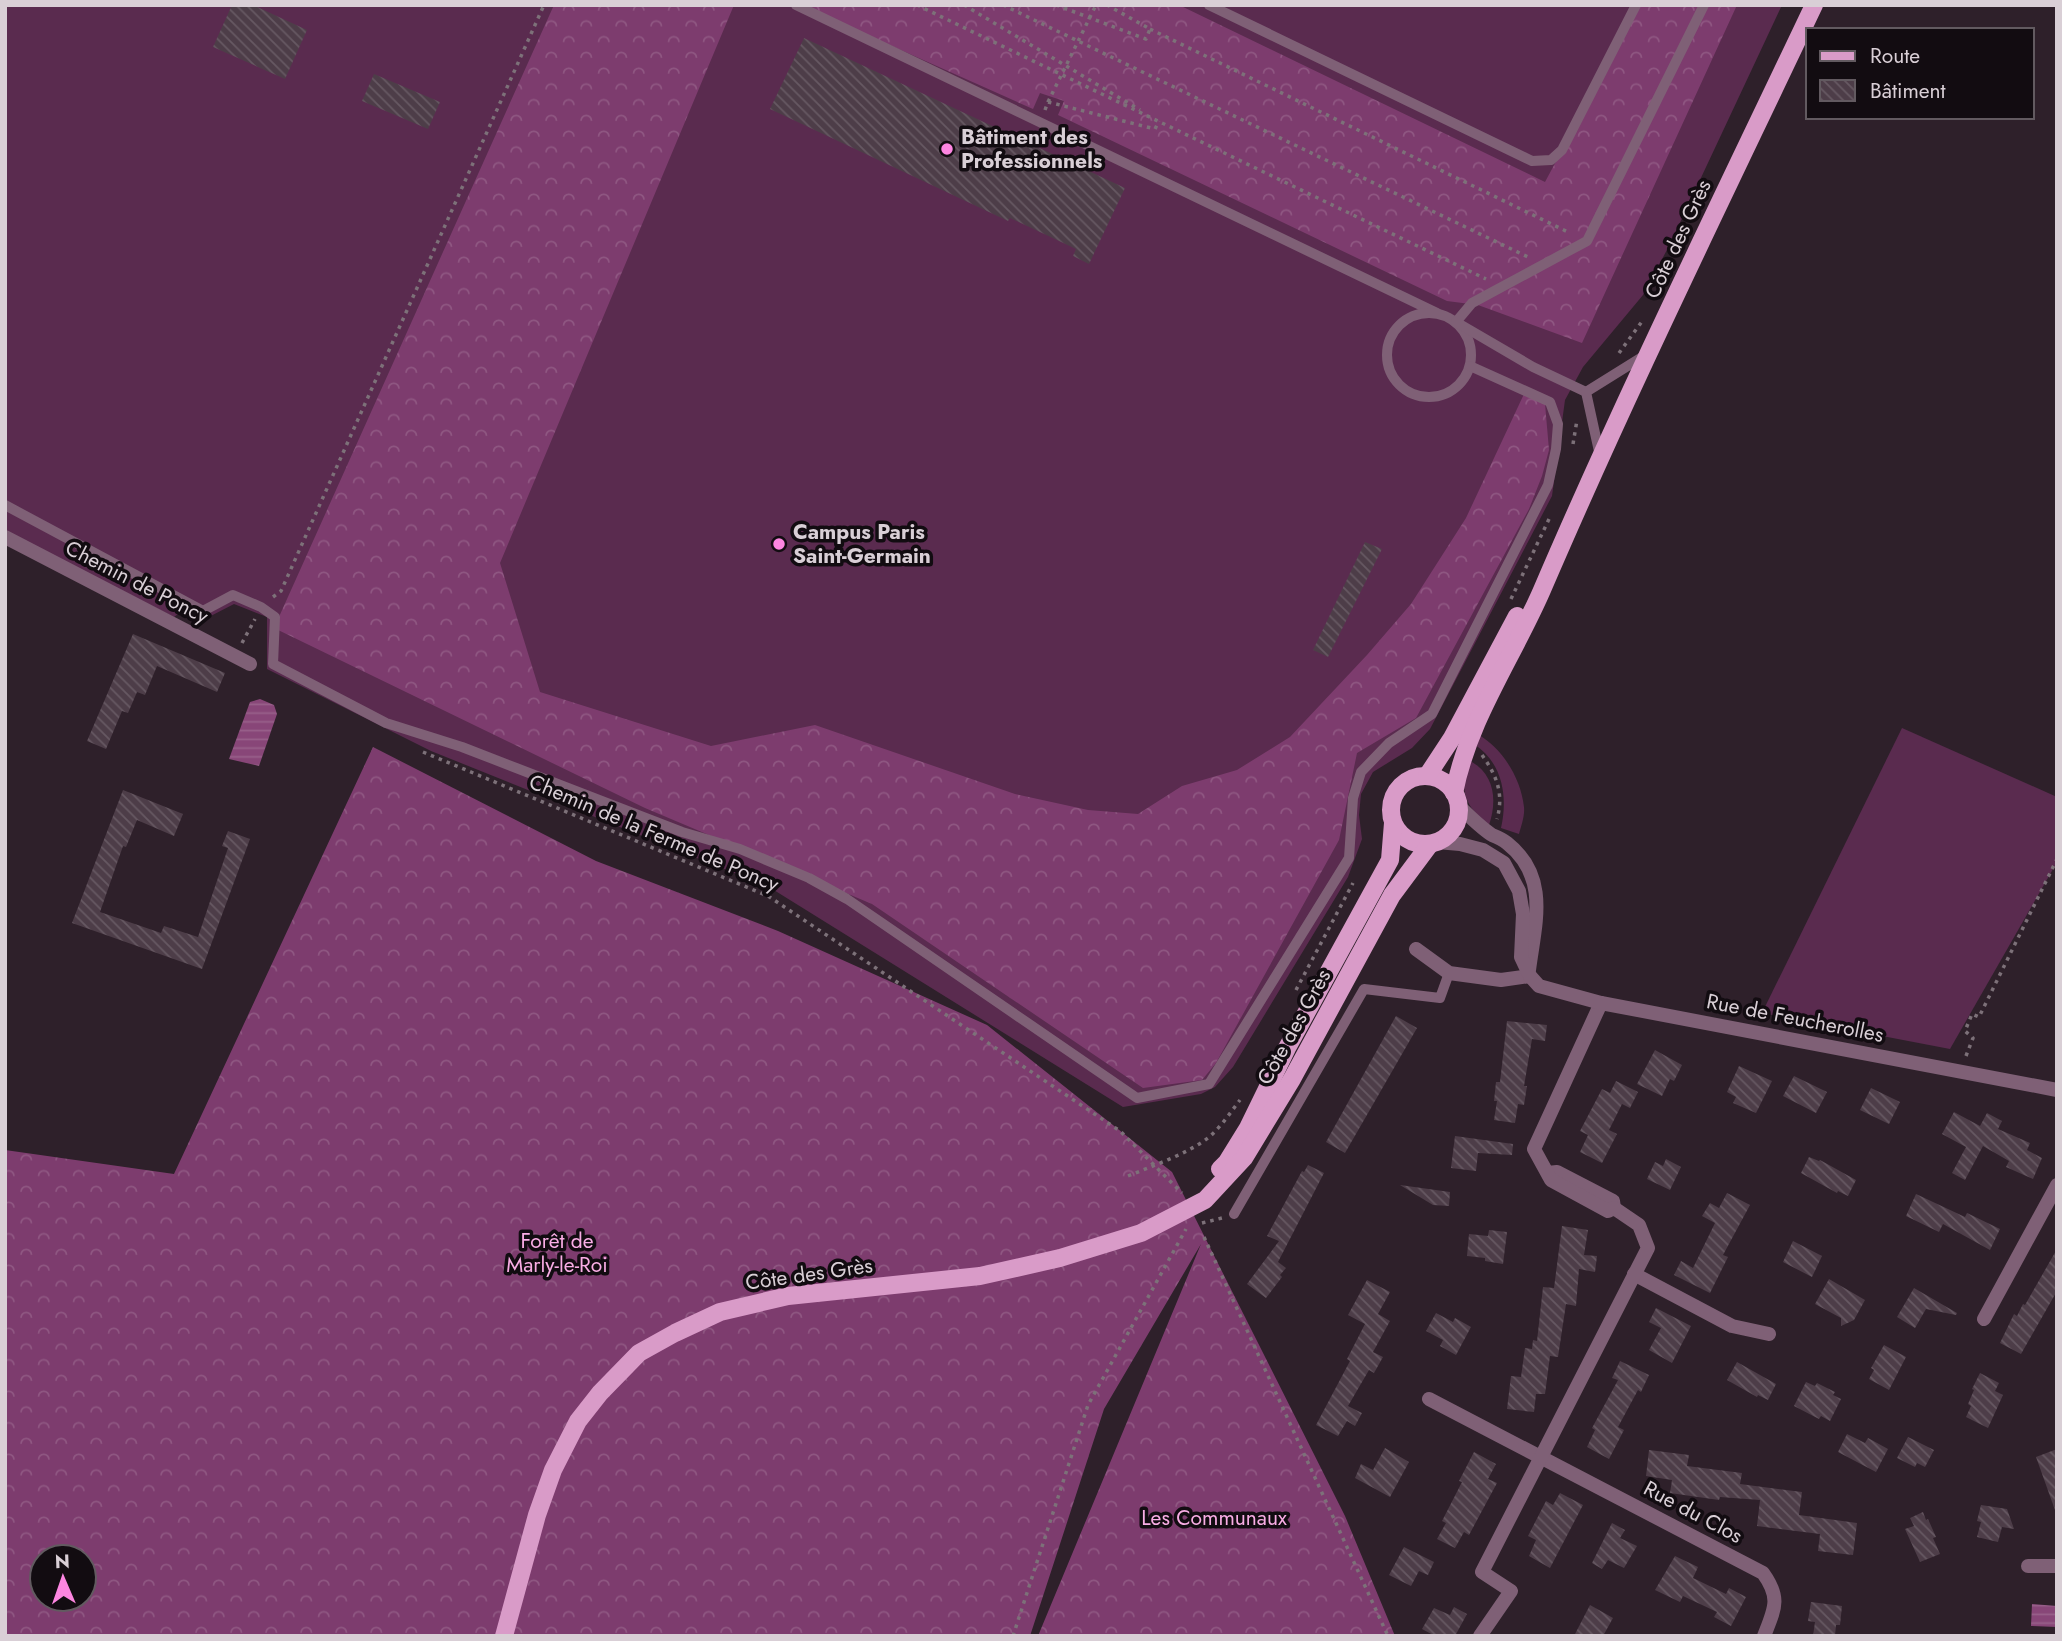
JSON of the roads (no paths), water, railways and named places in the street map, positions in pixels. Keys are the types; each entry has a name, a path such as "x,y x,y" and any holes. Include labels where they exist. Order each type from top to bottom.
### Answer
{"main road":[{"name":"Côte des Grès","path":"1457,799 1467,745 1814,5"},
{"name":"Côte des Grès","path":"1427,776 1452,738 1583,493"},
{"path":"1415,777 1438,778 1447,784 1457,799 1456,825 1450,834 1434,843 1419,844 1408,840 1399,833 1393,823 1392,801 1397,790 1415,777"},
{"name":"Côte des Grès","path":"1141,1233 1188,1199 1227,1162 1248,1128 1287,1048 1390,860 1393,823"},
{"name":"Côte des Grès","path":"504,1636 537,1514 553,1470 578,1421 600,1393 639,1353 720,1312 788,1296 980,1276 1060,1258 1141,1233 1205,1200 1244,1158 1292,1079 1392,895 1434,843"}],"street":[{"name":"Chemin de Poncy","path":"5,537 250,664"},
{"path":"1457,799 1491,834 1506,842 1525,862 1535,884 1538,911 1530,973"},
{"path":"1434,843 1461,844 1483,850 1504,863 1519,891 1522,914 1521,957 1530,973"},
{"path":"1416,948 1449,973 1501,980 1530,973"},
{"name":"Rue de Feucherolles","path":"1530,973 1539,986 1601,1003 2057,1090"},
{"path":"1480,1636 1511,1591 1482,1572 1648,1248 1639,1225 1614,1208 1608,1211 1551,1180 1534,1149 1601,1003"},
{"path":"1984,1319 2057,1185"},
{"path":"1634,1274 1732,1326 1769,1334"},
{"name":"Rue du Clos","path":"1429,1399 1763,1573 1774,1589 1774,1611 1764,1636"},
{"path":"2028,1566 2057,1566"}],"lane":[{"path":"796,5 1456,322 1533,366 1586,392"},
{"path":"1209,5 1532,161 1551,160 1562,150 1636,5"},
{"path":"1456,322 1472,303 1587,241 1704,5"},
{"path":"1437,313 1413,316 1402,322 1394,332 1387,350 1387,360 1395,380 1412,393 1433,397 1446,394 1465,378 1471,366 1472,354 1465,331 1456,322"},
{"path":"1586,392 1650,353"},
{"path":"5,505 203,611 233,595 261,607 275,617 273,664 386,723 463,747 682,832 740,849 809,877 847,899 1137,1098 1209,1084 1349,858 1353,798 1362,772 1389,743 1432,715 1548,485 1558,424 1549,402 1471,366"},
{"path":"1586,392 1600,457"},
{"path":"1234,1214 1364,989 1440,998 1449,973"}],"place":[{"name":"Bâtiment des Professionnels","path":"947,149"},
{"name":"Campus Paris Saint-Germain","path":"779,544"}],"park label":[{"name":"Forêt de Marly-le-Roi","path":"557,1253"},
{"name":"Les Communaux","path":"1214,1518"}]}
